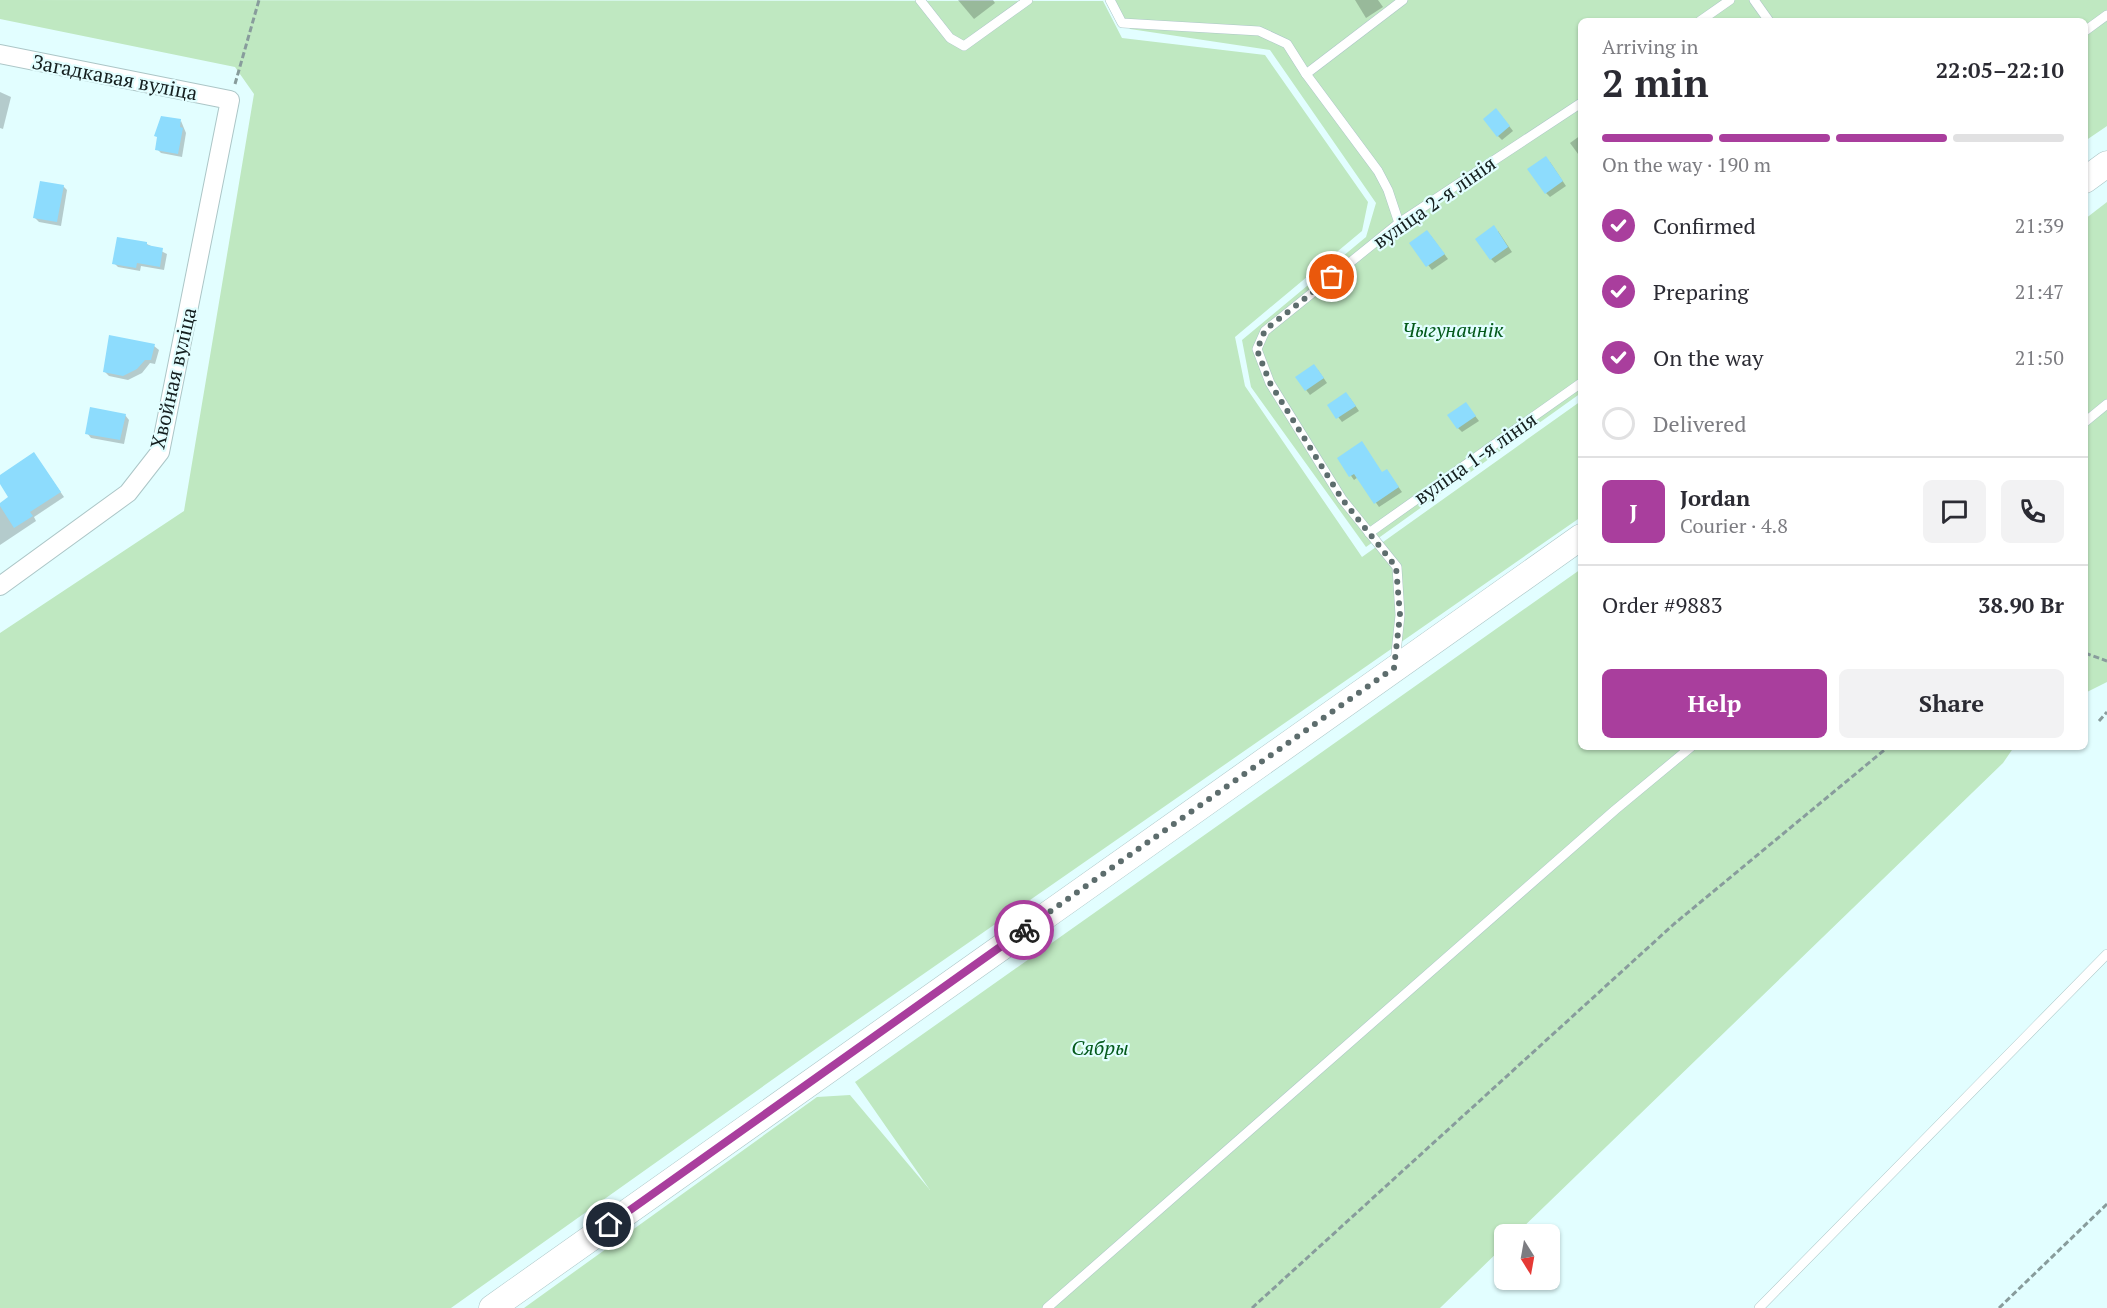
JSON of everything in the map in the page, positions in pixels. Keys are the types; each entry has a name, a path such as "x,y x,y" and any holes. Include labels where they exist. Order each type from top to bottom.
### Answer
{"main road":[{"path":"2088,178 2107,164"},
{"path":"492,1308 1578,539"}],"street":[{"name":"Загадкавая вуліца","path":"0,54 230,100"},
{"name":"Хвойная вуліца","path":"0,586 128,493 160,452 230,100"}],"lane":[{"path":"920,0 950,38 964,46 1028,0"},
{"path":"1110,0 1122,23 1259,31 1287,44 1306,74 1378,171 1388,190 1399,223"},
{"path":"1306,74 1403,0"},
{"path":"1704,18 1730,0"},
{"path":"1754,0 1767,18"},
{"path":"2088,29 2107,15"},
{"name":"вуліца 2-я лінія","path":"1369,533 1342,499 1270,383 1257,350 1265,330 1399,223 1578,105"},
{"name":"вуліца 1-я лінія","path":"1369,533 1578,385"},
{"path":"2088,420 2107,404"},
{"path":"1369,533 1396,567 1400,615 1394,668"},
{"path":"1047,1308 1606,818 1687,750"},
{"path":"1759,1308 2107,954"}],"path":[{"path":"230,100 259,0"},
{"path":"2088,654 2107,661"},
{"path":"2099,722 2107,712"},
{"path":"1252,1308 1674,924 1884,750"},
{"path":"1999,1308 2107,1204"}],"green space":[{"path":"0,0 1103,1 1122,38 1265,55 1368,202 1362,231 1235,337 1245,386 1362,557 1578,403 1578,519 817,1048 451,1308 0,1308 0,633 184,511 254,94 235,67 0,19"},
{"name":"Чыгуначнік","path":"1115,0 2107,0 2107,126 2088,139 2088,18 1578,18 1578,395 1366,547 1251,387 1242,340 1366,237 1376,203 1270,50 1130,29"},
{"path":"2107,202 2107,682 2088,692 2088,217"},
{"name":"Сябры","path":"1578,571 1578,750 2012,750 2003,763 1526,1224 1494,1224 1494,1256 1440,1308 524,1308 817,1097 850,1095 930,1190 855,1082"}],"building":[{"path":"1496,108 1510,126 1497,137 1483,119"},
{"path":"161,116 181,119 180,127 183,128 178,154 155,150 157,137 154,136"},
{"path":"1546,156 1563,181 1545,194 1527,169"},
{"path":"40,181 64,185 57,222 33,218"},
{"path":"1494,225 1508,247 1490,260 1475,239"},
{"path":"1427,230 1445,254 1426,267 1409,243"},
{"path":"117,237 147,242 147,245 163,248 160,267 137,263 136,268 112,264"},
{"path":"109,335 155,344 151,360 145,360 137,369 123,376 103,372"},
{"path":"1314,364 1324,378 1305,391 1295,377"},
{"path":"1346,392 1356,406 1336,419 1327,405"},
{"path":"1466,402 1476,416 1457,429 1447,415"},
{"path":"90,407 126,414 120,440 85,434"},
{"path":"1362,441 1382,472 1387,469 1399,487 1374,504 1354,474 1349,477 1337,458"},
{"path":"34,452 61,492 30,512 33,516 14,528 0,506 0,503 8,497 0,484 0,475"}],"way so far":[{"path":"1024,930 1394,668 1400,615 1396,567 1342,499 1270,383 1257,350 1265,330 1332,277"}],"route":[{"path":"609,1225 1024,930"}]}
